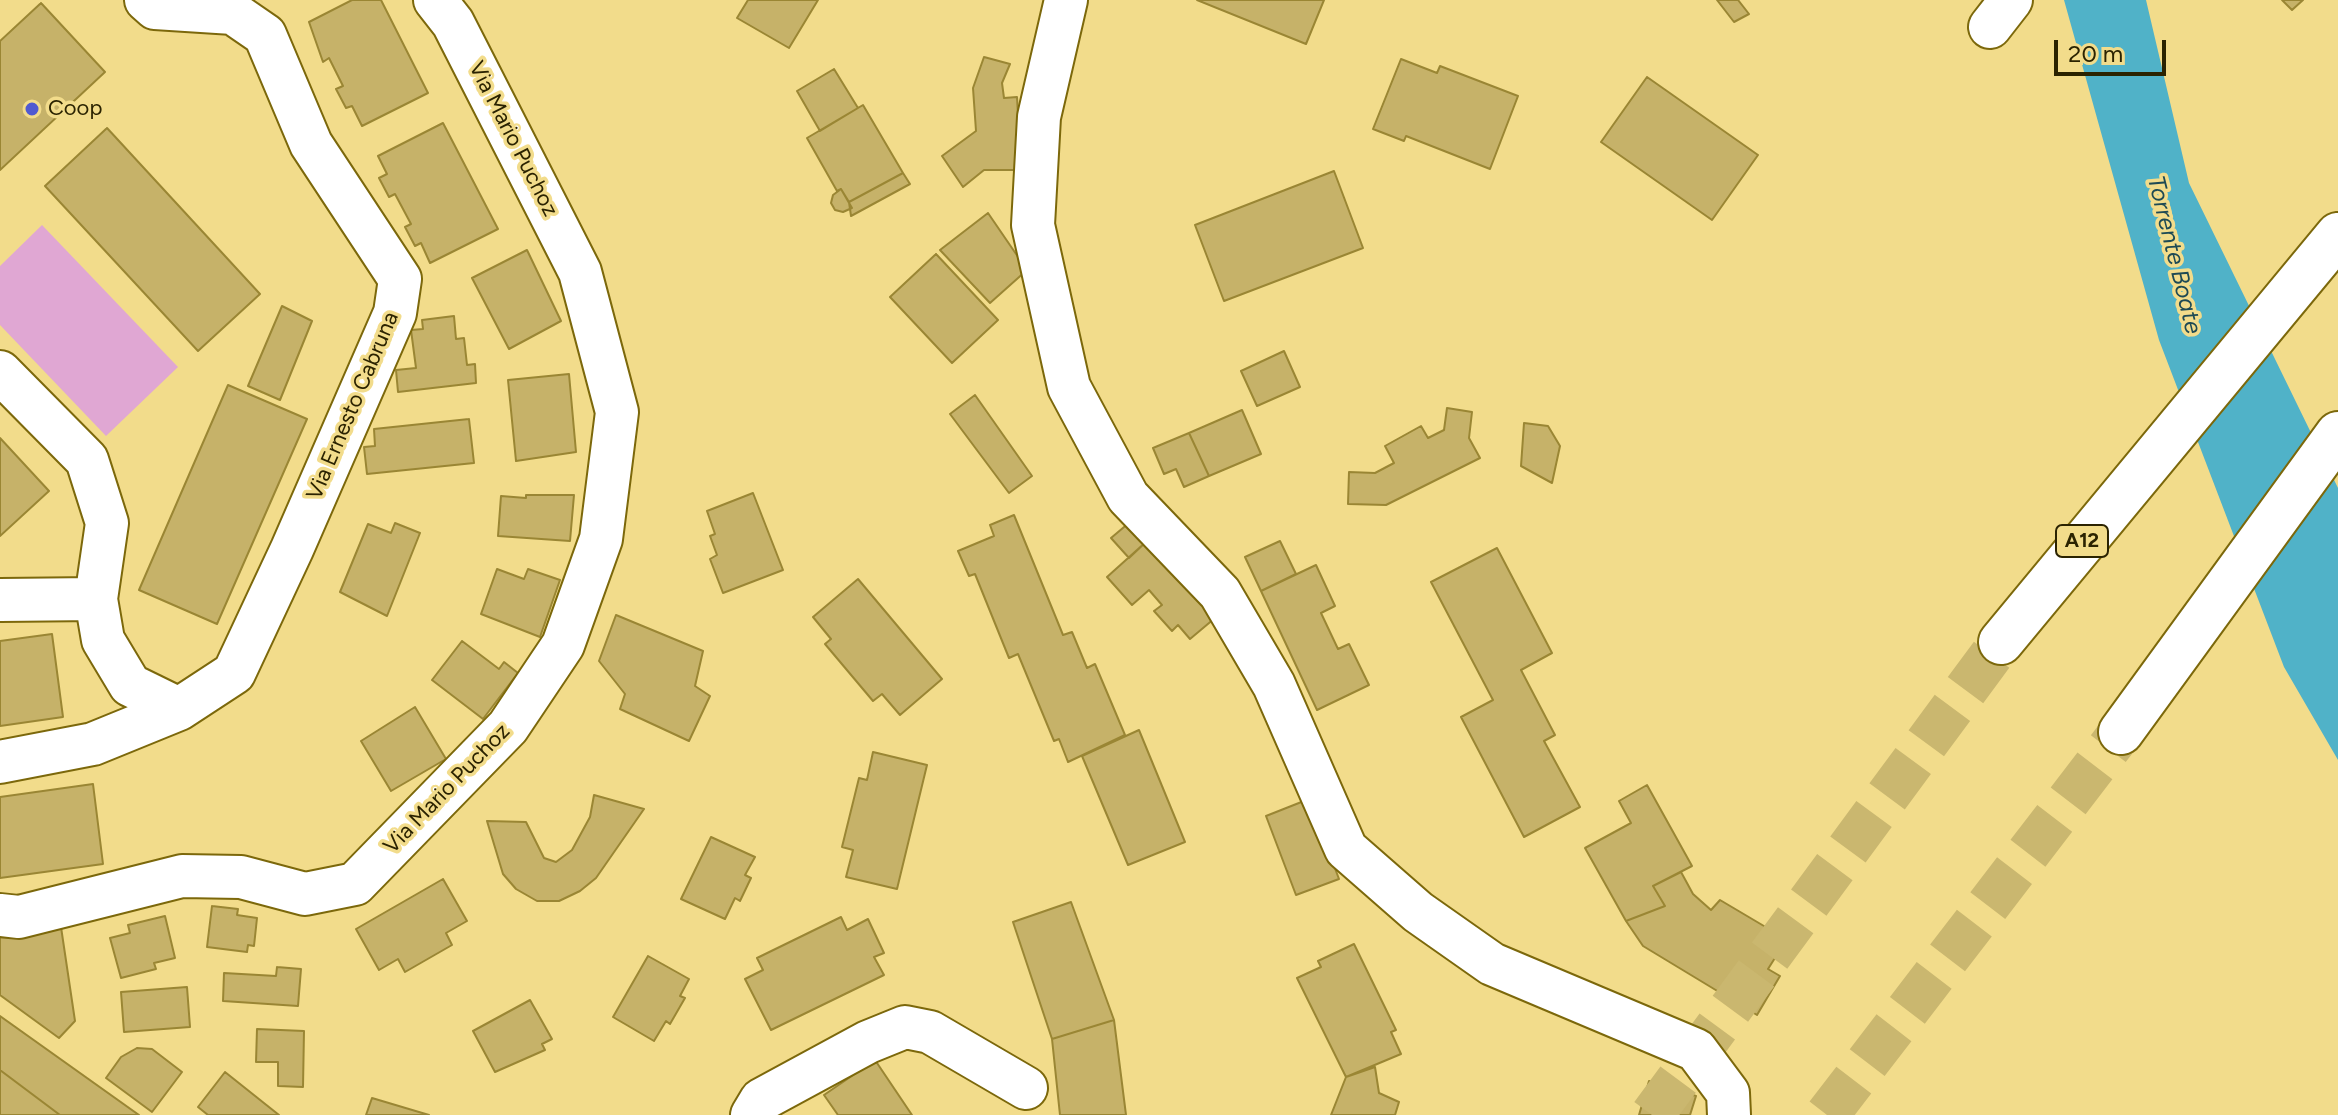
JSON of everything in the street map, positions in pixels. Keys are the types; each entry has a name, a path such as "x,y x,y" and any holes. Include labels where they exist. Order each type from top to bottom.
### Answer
{"highway":[{"name":"A12","path":"2001,642 2164,441 2338,235"},
{"path":"2121,732 2338,434"}],"street":[{"name":"Via Ernesto Cabruna","path":"0,762 93,744 179,709 234,673 395,313 400,279 311,144 265,35 233,13 155,8 146,0"},
{"path":"1066,0 1039,117 1033,225 1069,387 1128,497 1220,593 1274,685 1346,849 1418,912 1492,964 1696,1050 1728,1093 1729,1115"},
{"name":"Via Mario Puchoz","path":"0,915 19,917 182,876 241,877 305,894 355,884 508,727 563,645 601,539 617,412 580,272 455,8"},
{"path":"0,372 87,460 107,523 96,599 103,640 130,685 179,709"},
{"path":"0,600 96,599"},
{"path":"752,1115 761,1100 868,1042 905,1027 930,1032 1026,1088"}],"shaded area":[{"path":"42,225 178,367 106,436 0,325 0,266"}],"water":[{"name":"Torrente Boate","path":"2064,0 2146,0 2189,183 2338,488 2338,760 2284,667 2159,340"}],"building":[{"path":"352,0 381,0 428,93 362,126 352,106 346,108 336,89 343,86 329,58 323,62 309,22"},
{"path":"748,0 818,0 789,48 737,18"},
{"path":"1197,0 1324,0 1306,44"},
{"path":"1717,0 1738,0 1749,14 1734,22"},
{"path":"2282,0 2303,0 2292,10"},
{"name":"Coop","path":"41,3 105,72 0,170 0,41"},
{"path":"984,57 1010,64 1002,83 1004,98 1017,97 1021,170 984,170 963,187 942,156 976,131 973,88"},
{"path":"1401,59 1437,73 1440,66 1518,96 1490,169 1406,136 1404,141 1373,129"},
{"path":"834,69 858,108 820,131 797,91"},
{"path":"1647,77 1758,155 1712,220 1601,142"},
{"path":"863,105 903,173 849,202 841,189 837,191 807,138"},
{"path":"443,123 498,229 430,263 421,243 415,246 405,227 411,224 395,194 389,197 379,178 387,174 378,156"},
{"path":"107,128 260,294 198,351 45,186"},
{"path":"1334,171 1363,248 1224,301 1195,225"},
{"path":"903,173 910,184 851,216 849,202"},
{"path":"841,189 852,208 843,212 835,210 831,203 833,195"},
{"path":"988,213 1027,270 990,303 940,250"},
{"path":"527,250 561,321 509,349 472,278"},
{"path":"936,254 998,320 952,363 890,297"},
{"path":"282,306 312,321 280,400 248,386"},
{"path":"454,316 456,339 464,338 467,365 475,364 476,383 398,392 396,370 416,368 411,330 423,329 422,320"},
{"path":"1284,351 1300,387 1257,406 1241,371"},
{"path":"569,374 576,452 516,461 508,380"},
{"path":"228,385 307,419 217,624 139,590"},
{"path":"975,395 1032,476 1009,493 950,414"},
{"path":"1447,408 1472,412 1469,438 1480,458 1386,505 1348,504 1349,472 1375,473 1394,463 1385,446 1421,426 1428,438 1444,430"},
{"path":"1242,410 1261,454 1209,476 1189,433"},
{"path":"469,419 474,463 367,474 364,447 375,446 374,429"},
{"path":"1524,423 1548,426 1560,446 1552,483 1521,466"},
{"path":"1189,433 1209,476 1184,487 1176,469 1164,474 1153,448"},
{"path":"0,438 49,491 0,536"},
{"path":"753,493 783,570 723,593 710,559 717,555 710,536 715,534 707,511"},
{"path":"526,495 574,495 570,541 498,536 501,496 526,498"},
{"path":"1014,515 1063,635 1072,632 1087,668 1095,664 1125,735 1068,762 1059,739 1054,741 1018,654 1009,658 975,574 969,576 958,551 994,536 990,525"},
{"path":"1130,522 1147,541 1129,558 1111,538"},
{"path":"395,523 420,533 387,616 340,592 368,524 391,533"},
{"path":"1147,541 1215,618 1190,639 1178,625 1172,631 1154,611 1162,605 1149,590 1132,605 1107,577"},
{"path":"1280,541 1296,574 1261,591 1245,557"},
{"path":"1497,548 1552,653 1521,670 1555,735 1544,741 1580,807 1524,837 1461,717 1493,700 1431,582"},
{"path":"1316,565 1335,606 1321,613 1338,649 1349,644 1369,685 1317,710 1261,591"},
{"path":"497,569 524,579 528,569 560,580 540,637 481,614"},
{"path":"858,579 942,679 900,715 882,694 873,701 825,644 831,639 813,617"},
{"path":"616,615 703,651 695,686 710,696 689,741 620,709 625,694 599,661"},
{"path":"52,634 63,717 0,726 0,641"},
{"path":"462,641 499,669 504,662 518,673 483,719 432,680"},
{"path":"415,707 446,759 391,791 361,741"},
{"path":"1139,730 1185,842 1128,865 1082,756"},
{"path":"873,752 927,765 897,889 846,877 853,850 842,847 859,778 867,780"},
{"path":"93,784 103,864 0,878 0,797"},
{"path":"1647,785 1692,866 1653,886 1665,906 1626,921 1585,848 1631,823 1619,801"},
{"path":"594,795 644,809 596,878 580,891 559,901 537,901 516,889 503,874 487,821 526,822 544,858 556,862 572,850 590,817"},
{"path":"1309,799 1339,879 1296,895 1266,816"},
{"path":"711,837 755,857 745,875 751,878 740,901 735,898 725,919 681,899"},
{"path":"1681,872 1693,894 1711,910 1720,900 1769,929 1762,939 1780,950 1768,969 1780,976 1757,1015 1643,946 1626,921 1665,906 1653,886"},
{"path":"443,879 467,921 446,933 452,945 405,972 398,959 379,970 356,929"},
{"path":"1071,902 1114,1020 1052,1039 1013,922"},
{"path":"212,906 238,909 237,915 257,918 254,946 248,945 247,952 207,947"},
{"path":"165,916 175,958 154,963 156,969 121,978 110,938 130,933 128,925"},
{"path":"841,917 847,930 868,919 884,953 874,957 884,975 771,1030 745,979 763,970 757,958"},
{"path":"61,927 75,1021 59,1038 0,995 0,934"},
{"path":"1354,944 1396,1030 1391,1032 1401,1054 1346,1077 1297,978 1321,967 1318,961"},
{"path":"648,956 689,979 680,996 685,998 670,1024 666,1021 654,1041 613,1017"},
{"path":"277,967 301,969 298,1006 223,1001 224,973 276,976"},
{"path":"187,987 190,1027 124,1032 121,992"},
{"path":"530,1000 552,1039 542,1044 545,1050 495,1072 473,1031"},
{"path":"0,1016 139,1115 60,1115 0,1070"},
{"path":"1114,1020 1126,1115 1060,1115 1052,1039"},
{"path":"257,1029 304,1031 303,1087 278,1086 278,1062 256,1062"},
{"path":"137,1048 152,1049 182,1072 152,1112 106,1078 121,1057"},
{"path":"875,1060 912,1115 838,1115 824,1095"},
{"path":"1375,1067 1379,1093 1399,1102 1395,1115 1331,1115 1346,1077"},
{"path":"0,1070 60,1115 0,1115"},
{"path":"225,1072 279,1115 208,1115 198,1107"},
{"path":"1649,1081 1696,1096 1690,1115 1639,1115"},
{"path":"372,1098 429,1115 366,1115"}],"tunnel":[{"path":"1652,1115 2001,642"},
{"path":"1827,1115 2121,732"}],"place":[{"name":"Coop","path":"32,109"}]}
